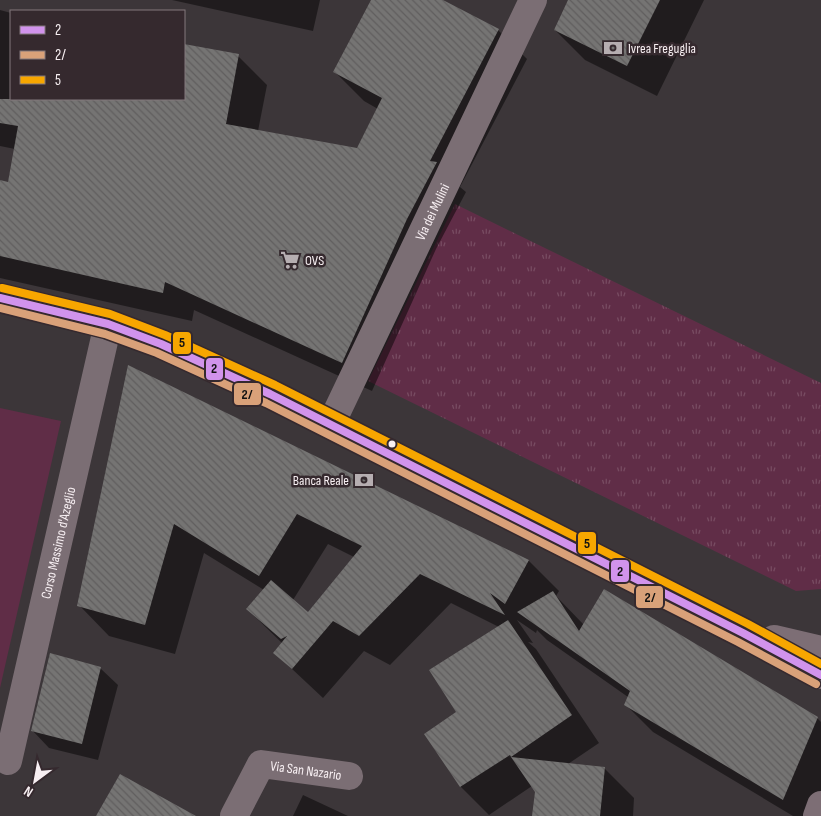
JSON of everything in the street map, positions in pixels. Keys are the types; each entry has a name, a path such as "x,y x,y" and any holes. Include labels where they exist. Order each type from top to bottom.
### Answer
{"main road":[{"path":"0,298 108,324 161,344 331,424 743,633 821,675"},
{"path":"743,633 821,650"},
{"path":"817,816 821,805"}],"street":[{"name":"Via dei Mulini","path":"331,424 533,0"},
{"name":"Corso Massimo d'Azeglio","path":"8,761 108,324"},
{"name":"Via San Nazario","path":"234,816 261,764 349,776"}],"green space":[{"path":"455,204 821,383 821,589 796,591 368,381"},
{"path":"0,408 61,421 0,688"}],"building":[{"path":"371,0 443,0 499,29 430,161 437,162 407,219 342,363 165,282 163,293 0,256 0,180 8,182 18,126 0,123 0,99 185,100 185,44 239,54 226,124 357,148 382,98 333,72"},
{"name":"Ivrea Freguglia","path":"568,0 660,0 627,66 554,30"},
{"path":"128,365 529,560 505,604 490,593 505,615 420,574 359,636 333,621 292,669 273,653 287,636 281,639 246,609 271,580 308,612 362,546 297,514 259,576 174,524 145,625 77,606"},
{"path":"604,589 818,717 783,800 624,705 630,691 517,612 553,591 579,631"},
{"path":"508,620 572,715 511,757 510,755 460,787 424,734 456,712 429,670"},
{"path":"50,653 101,667 82,744 31,731"},
{"path":"511,757 605,767 600,816 532,816 535,792"},
{"path":"120,774 196,816 96,816"}],"transit line":[{"name":"5","path":"2,288 110,314 165,335 275,385 748,624 821,664"},
{"name":"2","path":"0,298 108,324 161,344 270,394 743,633 821,675"},
{"name":"2/","path":"0,308 105,334 157,353 266,403 738,642 816,684"}],"place":[{"name":"Ivrea Freguglia","path":"613,48"},
{"name":"OVS","path":"290,260"},
{"name":"Banca Reale","path":"364,480"}]}
